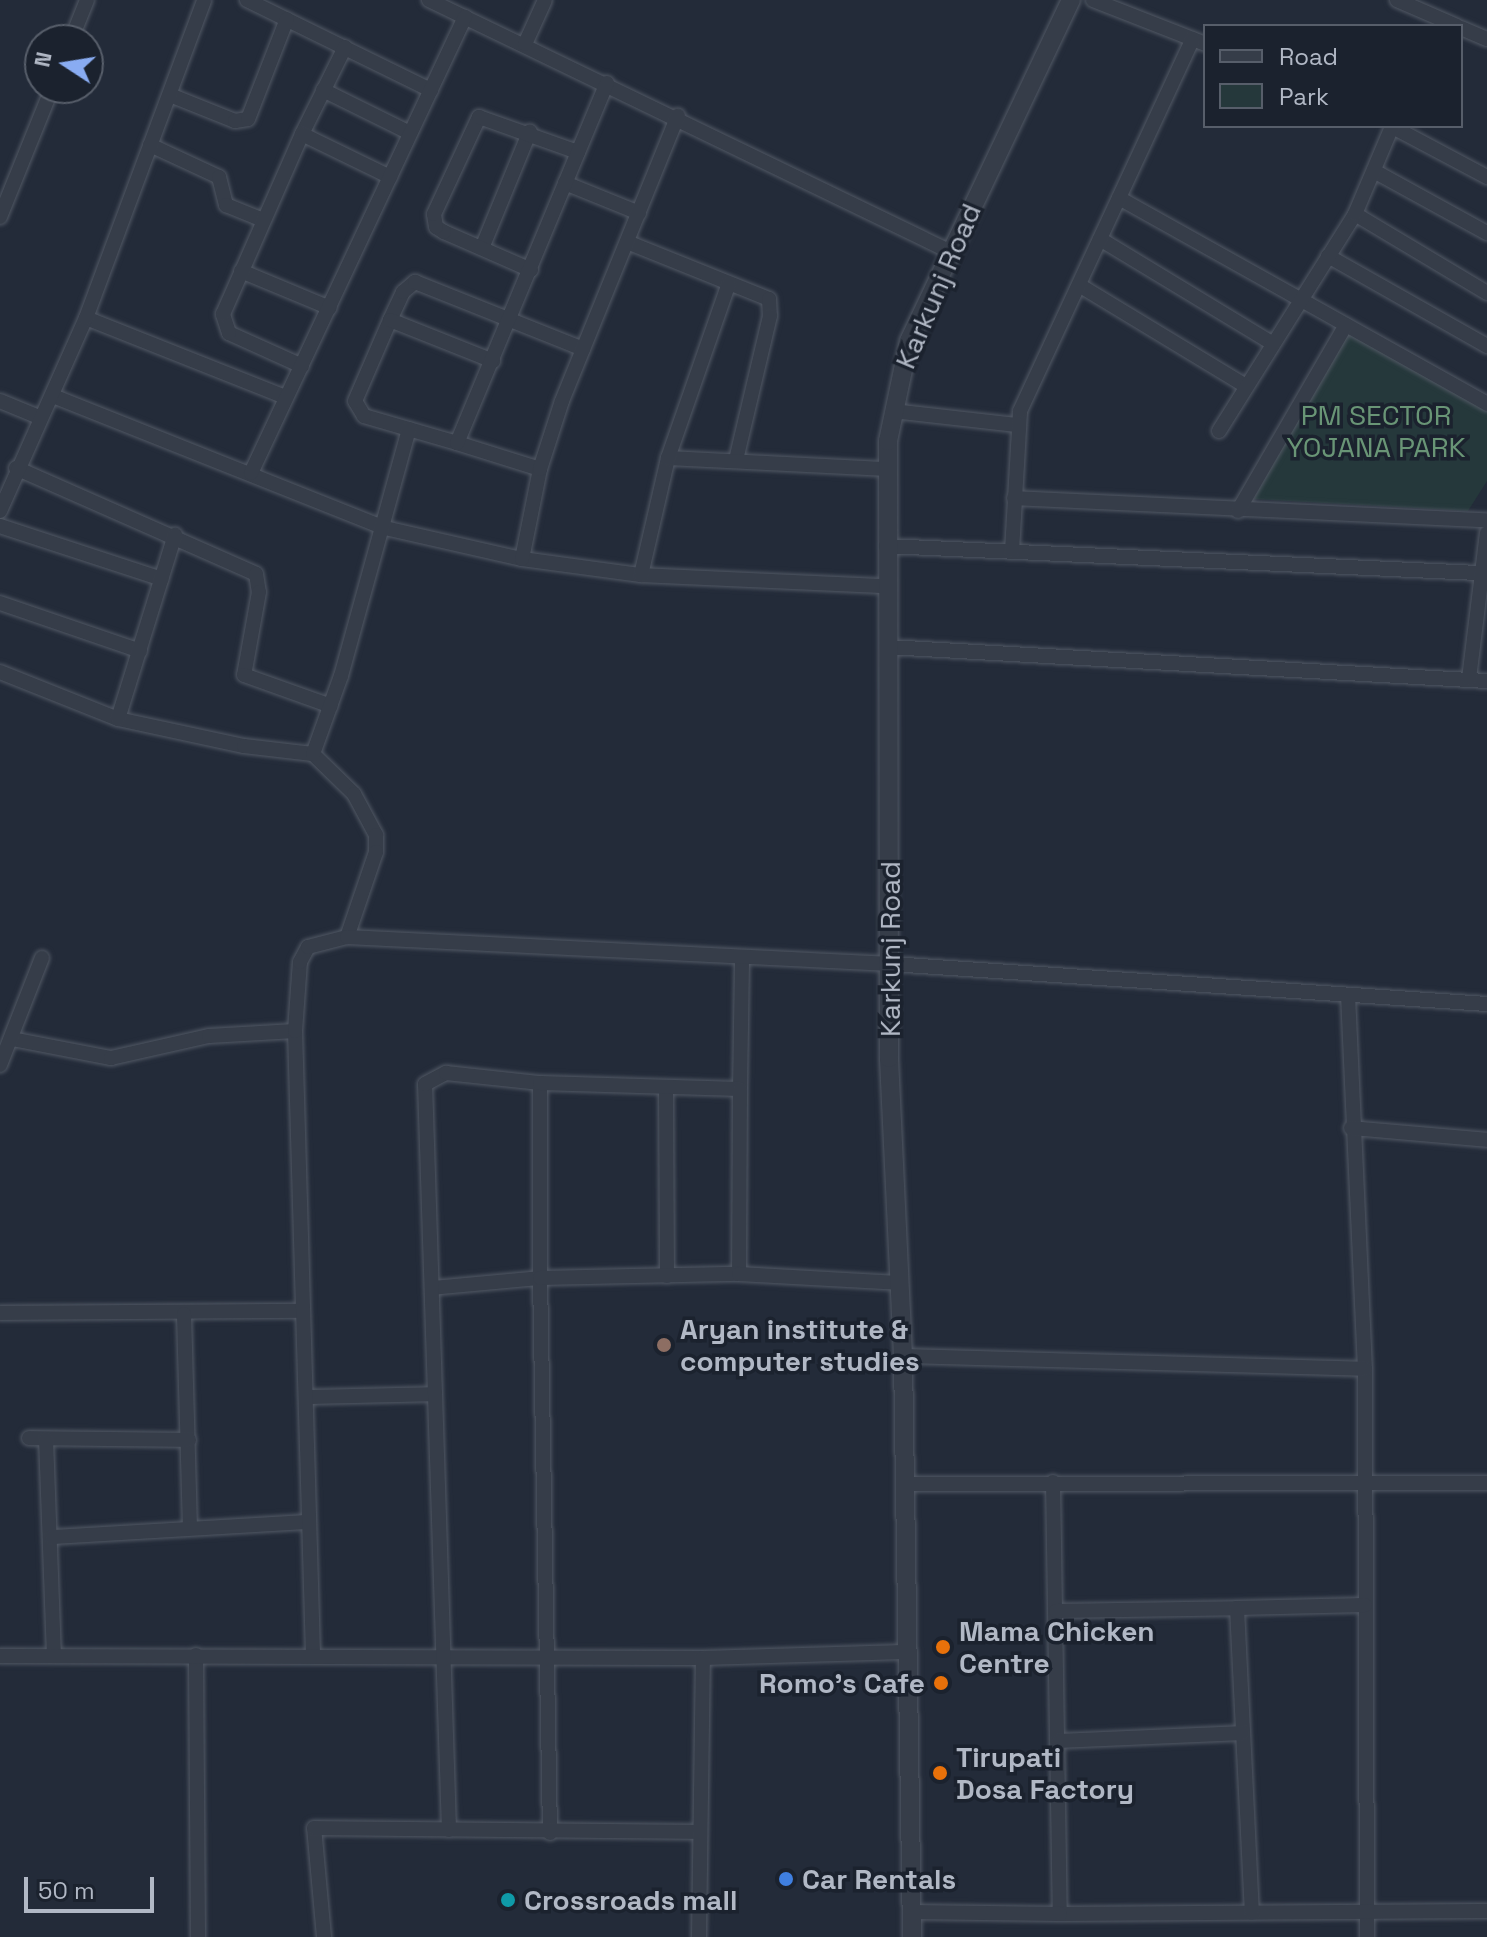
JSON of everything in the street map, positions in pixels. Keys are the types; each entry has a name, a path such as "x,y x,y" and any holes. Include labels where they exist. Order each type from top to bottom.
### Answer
{"street":[{"path":"77,24 87,0"},
{"path":"0,511 16,468 53,396 86,318 204,0"},
{"path":"247,0 431,90"},
{"path":"429,0 678,116 949,251"},
{"path":"525,44 545,0"},
{"name":"Karkunj Road","path":"912,1937 904,1652 903,1356 898,1283 891,964 885,586 888,469 893,411 909,341 949,251 1071,0"},
{"path":"1012,551 1016,425 1119,198 1199,42 1093,0"},
{"path":"1397,0 1452,24"},
{"path":"251,473 465,17"},
{"path":"170,95 235,121 248,119 287,19"},
{"path":"1463,29 1487,39"},
{"path":"302,366 229,333 223,314 302,134 345,47"},
{"path":"457,443 511,320 607,83"},
{"path":"323,90 410,133"},
{"path":"0,217 46,104"},
{"path":"522,559 540,469 583,349 678,116"},
{"path":"531,270 436,227 434,214 479,117 530,131 578,152"},
{"path":"1219,431 1355,214 1390,128"},
{"path":"1395,128 1487,177"},
{"path":"482,248 530,131"},
{"path":"302,134 390,177"},
{"path":"150,145 219,177 226,205 263,220"},
{"path":"1374,171 1487,233"},
{"path":"565,183 639,213"},
{"path":"1119,198 1487,404"},
{"path":"1355,214 1487,293"},
{"path":"1100,239 1272,343"},
{"path":"627,242 758,293 771,305 736,460"},
{"path":"1328,256 1487,346"},
{"path":"241,271 330,308"},
{"path":"540,469 355,410 403,292 415,282 583,349"},
{"path":"641,575 668,458 729,283"},
{"path":"1079,285 1246,386"},
{"path":"86,318 286,397"},
{"path":"390,320 493,361"},
{"path":"1238,511 1346,325"},
{"path":"53,396 385,528 522,559 641,575 885,586"},
{"path":"0,401 41,418"},
{"path":"893,411 1016,425"},
{"path":"313,754 331,706 385,528 409,429"},
{"path":"668,458 888,469"},
{"path":"16,468 249,570 259,580 244,675 331,706"},
{"path":"1014,498 1238,511 1487,520"},
{"path":"0,526 162,579"},
{"path":"1469,679 1478,573 1487,533"},
{"path":"118,719 175,535"},
{"path":"886,546 1478,573"},
{"path":"0,603 140,651"},
{"path":"888,647 1487,681"},
{"path":"0,672 118,719 244,746 313,754 354,794 376,835 376,852 347,937"},
{"path":"313,1655 295,1031 300,962 308,947 347,937 891,964 1487,1004"},
{"path":"42,958 5,1051 111,1058 209,1036 295,1031"},
{"path":"739,1274 742,958"},
{"path":"1348,995 1351,1128 1365,1369 1367,1937"},
{"path":"449,1830 441,1656 425,1084 446,1073 540,1083 740,1089"},
{"path":"540,1083 540,1278 550,1833"},
{"path":"666,1087 667,1276"},
{"path":"1351,1128 1487,1140"},
{"path":"432,1288 540,1278 739,1274 898,1283"},
{"path":"0,1313 302,1311"},
{"path":"184,1314 190,1526"},
{"path":"903,1356 1365,1369"},
{"path":"306,1397 435,1394"},
{"path":"29,1438 189,1440"},
{"path":"46,1439 54,1654"},
{"path":"904,1484 1365,1480 1487,1483"},
{"path":"1053,1482 1060,1914"},
{"path":"52,1537 190,1526 308,1522"},
{"path":"1056,1611 1365,1605"},
{"path":"1237,1608 1252,1913"},
{"path":"0,1656 547,1655 703,1658 904,1652"},
{"path":"196,1655 198,1937"},
{"path":"699,1937 703,1658"},
{"path":"1059,1741 1243,1733"},
{"path":"324,1937 314,1828 550,1833 700,1832"},
{"path":"911,1912 1487,1911"}],"green space":[{"name":"PM SECTOR YOJANA PARK","path":"1345,325 1487,412 1487,481 1468,511 1254,499"}],"place":[{"name":"Aryan institute & computer studies","path":"664,1345"},
{"name":"Mama Chicken Centre","path":"943,1647"},
{"name":"Romo's Cafe","path":"941,1683"},
{"name":"Tirupati Dosa Factory","path":"940,1773"},
{"name":"Car Rentals","path":"786,1879"},
{"name":"Crossroads mall","path":"508,1900"}]}
